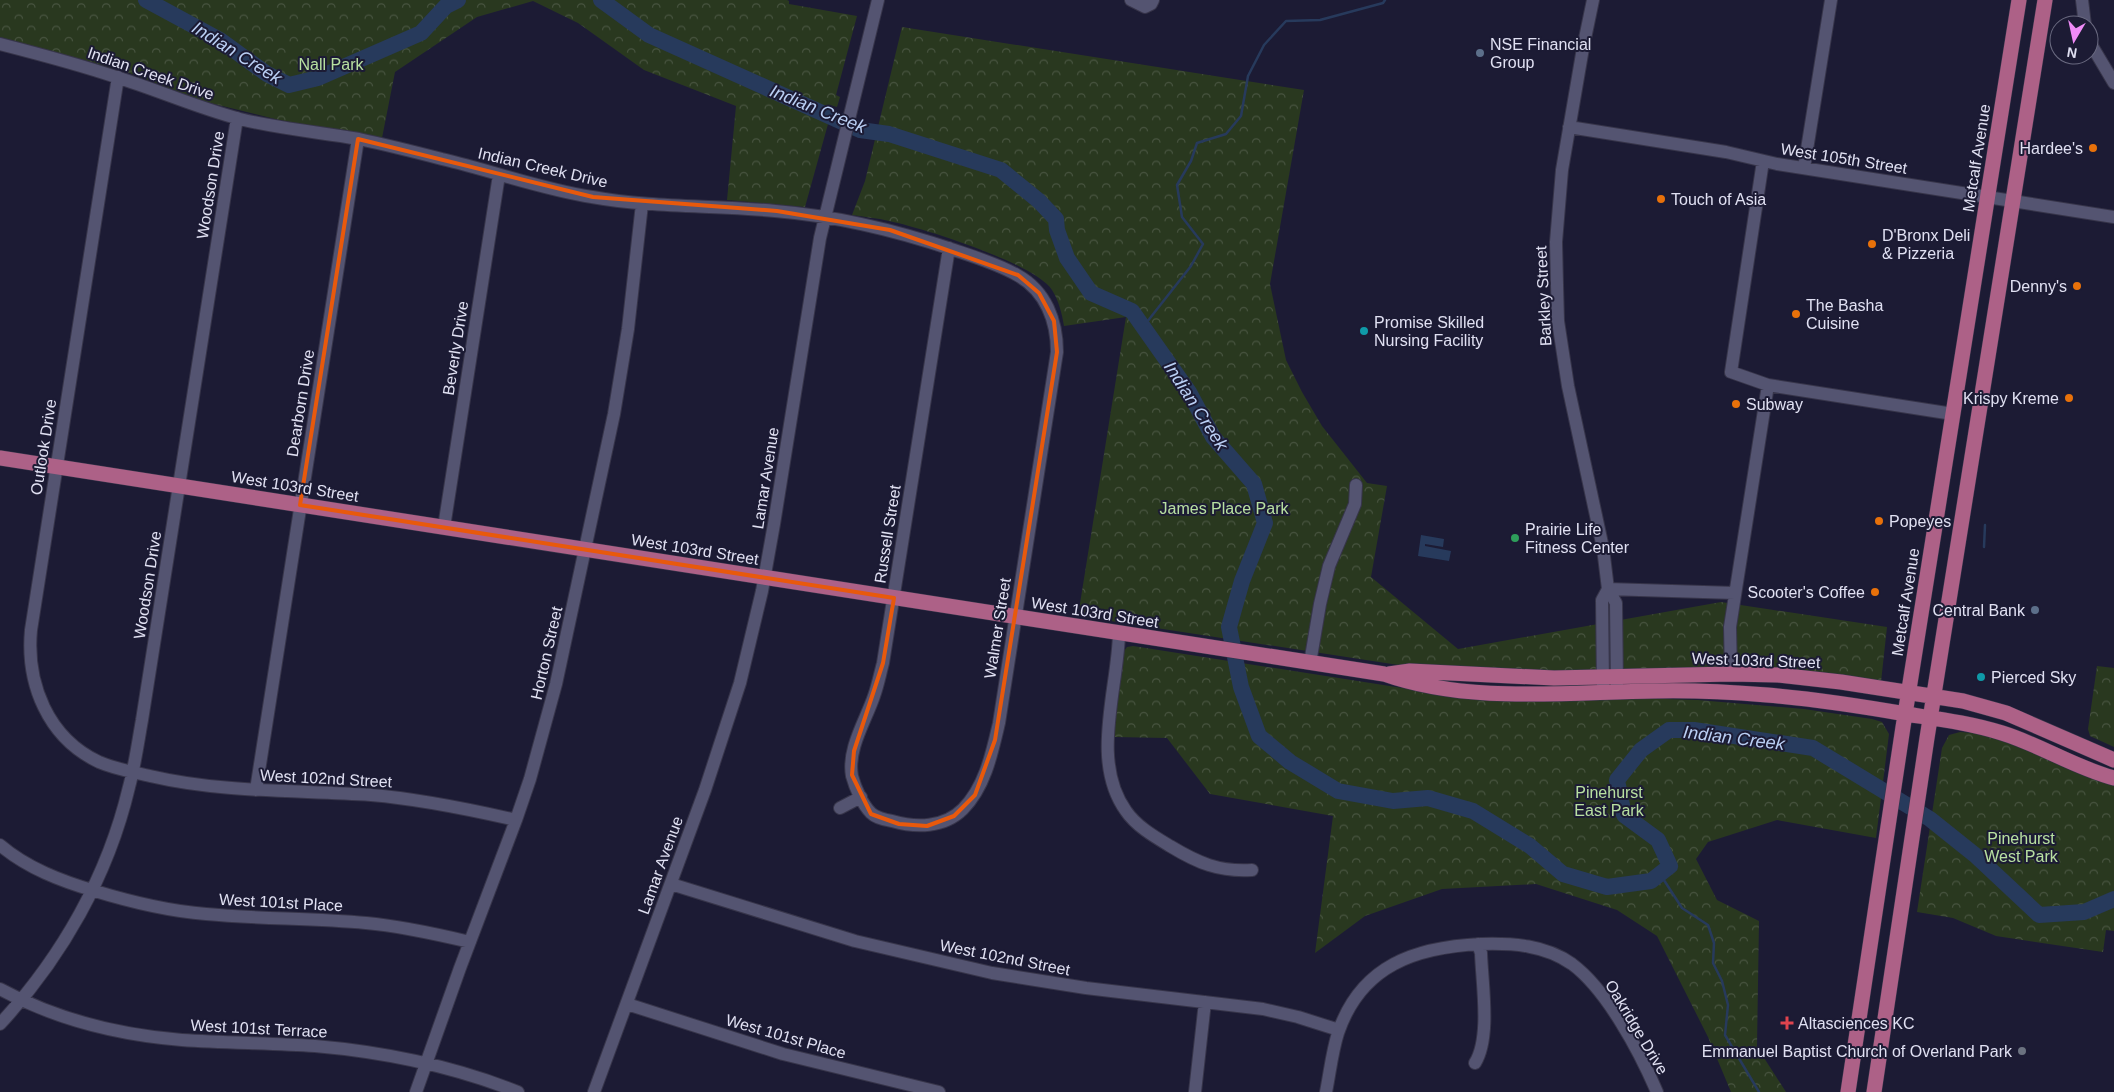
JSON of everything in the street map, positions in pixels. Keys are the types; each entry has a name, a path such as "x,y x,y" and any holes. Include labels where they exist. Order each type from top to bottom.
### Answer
{"main road":[{"name":"Metcalf Avenue","path":"1848,1092 1902,735 2019,0"},
{"path":"1874,1092 1927,738 2045,0"},
{"name":"West 103rd Street","path":"0,458 1384,674 1409,683 1508,693 1654,691 1766,695 1826,700 1966,723 2004,733 2030,743 2072,764 2114,778"},
{"name":"West 103rd Street","path":"1384,674 1410,671 1524,678 1731,674 1810,678 1963,701 2006,713 2114,760"}],"street":[{"name":"Lamar Avenue","path":"594,1092 724,736 742,675 764,578 816,259 860,68 878,0"},
{"path":"1131,0 1145,7 1151,4 1153,0"},
{"name":"Barkley Street","path":"1593,0 1582,48 1562,170 1556,242 1558,320 1568,386 1603,548 1608,589 1616,602 1610,677 1611,692"},
{"path":"1804,168 1831,0"},
{"path":"2082,0 2084,15"},
{"name":"Indian Creek Drive","path":"0,44 118,77 209,111 294,131 358,139 445,159 499,175 593,198 642,204 776,211 825,217 890,230 949,248 1010,272 1031,285 1044,300 1051,313 1055,328"},
{"path":"2099,58 2114,83"},
{"name":"Outlook Drive","path":"118,77 29,650 34,684 46,714 72,744 98,761 132,772"},
{"name":"Woodson Drive","path":"0,1024 22,999 58,951 92,890 115,835 132,772 237,118"},
{"name":"West 105th Street","path":"1569,127 1726,152 1804,168 2114,217"},
{"name":"Dearborn Drive","path":"256,790 358,139"},
{"path":"1764,161 1730,372 1768,385 1953,414"},
{"name":"Beverly Drive","path":"444,527 499,175"},
{"name":"Horton Street","path":"416,1092 425,1063 516,820 536,761 556,684 614,414 626,339 642,204"},
{"name":"Russell Street","path":"861,797 852,775 854,751 881,671 949,248"},
{"name":"Walmer Street","path":"861,797 871,814 886,820 912,826 927,826 943,822 962,810 975,795 985,772 995,740 1016,617 1057,352 1055,328"},
{"path":"1731,674 1730,626 1768,385"},
{"path":"1310,663 1328,566 1355,504 1356,485"},
{"path":"1608,589 1735,592"},
{"path":"1119,633 1108,737 1109,769 1118,798 1132,818 1158,839 1180,852 1216,869 1252,870"},
{"name":"West 102nd Street","path":"132,772 207,787 403,798 516,820"},
{"path":"840,808 861,797"},
{"name":"West 101st Place","path":"0,845 27,864 44,872 92,890 135,902 178,910 238,916 365,923 403,928 470,942"},
{"name":"West 102nd Street","path":"671,884 803,926 908,954 992,973 1086,988 1263,1009 1298,1017 1339,1030"},
{"path":"1475,1063 1481,1054 1484,1033 1481,953 1478,944"},
{"name":"Oakridge Drive","path":"1326,1092 1339,1030 1345,1016 1364,988 1390,965 1407,957 1432,949 1478,944 1515,944 1536,948 1564,960 1581,972 1593,984 1624,1029 1658,1092"},
{"name":"West 101st Terrace","path":"0,989 82,1022 155,1037 313,1046 367,1052 425,1063 476,1077 518,1092"},
{"path":"1195,1092 1206,1002"},
{"name":"West 101st Place","path":"626,1004 783,1054 939,1092"}],"highlighted area":[{"path":"358,139 593,197 777,211 890,230 1018,275 1039,293 1054,321 1057,352 995,740 975,795 954,816 927,826 899,824 871,814 852,775 854,751 883,663 894,598 300,505"}],"green space":[{"name":"Nall Park","path":"0,0 787,0 789,4 857,16 836,95 840,97 837,107 833,106 805,207 727,200 736,106 644,70 578,23 533,1 477,17 395,72 382,138 279,120 206,102 124,71 0,37"},
{"name":"James Place Park","path":"902,27 1304,90 1270,284 1286,360 1322,426 1367,483 1387,486 1371,577 1458,649 1721,602 1887,627 1881,682 1753,664 1724,664 1717,670 1593,672 1405,666 1078,616 1126,317 1064,326 1057,299 1052,290 1024,269 976,248 926,231 884,220 852,215 865,181"},
{"name":"Pinehurst East Park","path":"1133,646 1428,692 1698,700 1804,709 1882,722 1889,734 1876,838 1777,820 1708,842 1696,859 1717,900 1759,921 1757,1047 1786,1092 1731,1092 1708,1037 1657,936 1617,910 1536,884 1442,889 1365,916 1315,953 1333,816 1210,794 1167,738 1114,737 1115,714 1124,651 1127,647"},
{"path":"2097,666 2114,668 2114,747 2090,736 2088,729"},
{"name":"Pinehurst West Park","path":"1960,732 2004,740 2075,772 2114,785 2114,931 2106,930 2103,952 1996,936 1953,918 1917,912 1942,748 1949,735"}],"water":[{"path":"1421,535 1444,539 1443,547 1425,544 1425,546 1451,551 1449,561 1418,556"}],"waterway":[{"name":"Indian Creek","path":"146,0 220,40 267,74 289,85 318,78 421,33 446,6 458,0"},
{"name":"Indian Creek","path":"601,0 649,35 860,130 889,134 1001,170 1039,201 1056,219 1057,230 1067,258 1091,293 1132,311 1189,392 1213,437 1254,484 1265,523 1242,581 1229,627 1241,687 1259,736 1290,762 1338,791 1393,801 1428,798 1473,811 1530,846 1563,874 1607,887 1651,881 1670,866 1658,840 1624,815 1617,780 1641,750 1669,730 1694,730 1813,748 1930,819 1975,855 2039,915 2084,912 2114,899"},
{"path":"1143,327 1191,266 1203,244 1182,217 1177,185 1191,161 1197,143 1226,134 1241,116 1248,76 1264,45 1286,21 1320,20 1383,3 1385,0"},
{"path":"1984,547 1985,525"},
{"path":"1660,874 1682,908 1708,925 1714,943 1713,963 1722,981 1728,1005 1725,1035 1759,1092"}],"place":[{"name":"NSE Financial Group","path":"1480,53"},
{"name":"Hardee's","path":"2093,148"},
{"name":"Touch of Asia","path":"1661,199"},
{"name":"D'Bronx Deli & Pizzeria","path":"1872,244"},
{"name":"Denny's","path":"2077,286"},
{"name":"The Basha Cuisine","path":"1796,314"},
{"name":"Promise Skilled Nursing Facility","path":"1364,331"},
{"name":"Krispy Kreme","path":"2069,398"},
{"name":"Subway","path":"1736,404"},
{"name":"Popeyes","path":"1879,521"},
{"name":"Prairie Life Fitness Center","path":"1515,538"},
{"name":"Scooter's Coffee","path":"1875,592"},
{"name":"Central Bank","path":"2035,610"},
{"name":"Pierced Sky","path":"1981,677"},
{"name":"Altasciences KC","path":"1787,1023"},
{"name":"Emmanuel Baptist Church of Overland Park","path":"2022,1051"}]}
